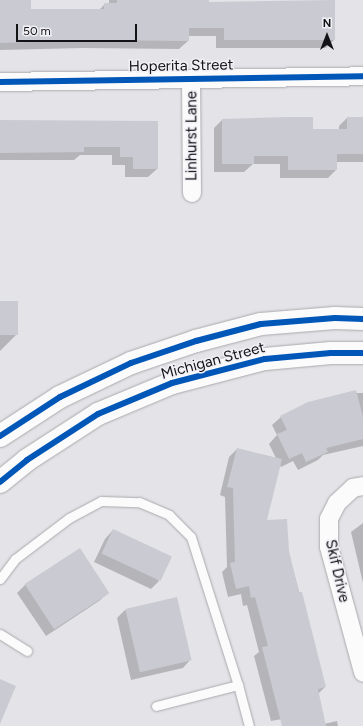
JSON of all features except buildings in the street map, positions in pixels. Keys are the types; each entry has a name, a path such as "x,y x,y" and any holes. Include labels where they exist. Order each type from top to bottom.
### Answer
{"street":[{"name":"Hoperita Street","path":"0,82 363,76"},
{"name":"Linhurst Lane","path":"191,79 192,193"},
{"name":"Michigan Street","path":"0,436 67,394 131,363 196,341 261,324 335,318 363,319"},
{"name":"Michigan Street","path":"0,482 27,460 98,414 172,383 265,359 331,353 363,353"},
{"name":"Skif Drive","path":"363,486 353,488 337,503 328,519 328,547 363,672"}],"lane":[{"path":"0,579 15,559 69,518 101,501 139,502 169,515 191,537 238,685 249,726"},
{"path":"0,634 27,651"},
{"path":"156,706 238,685"}],"cycle path":[{"path":"0,82 363,76"},
{"path":"0,436 60,397 131,363 196,341 261,324 335,318 363,319"},
{"path":"0,482 27,460 98,414 172,383 265,359 331,353 363,353"}]}
